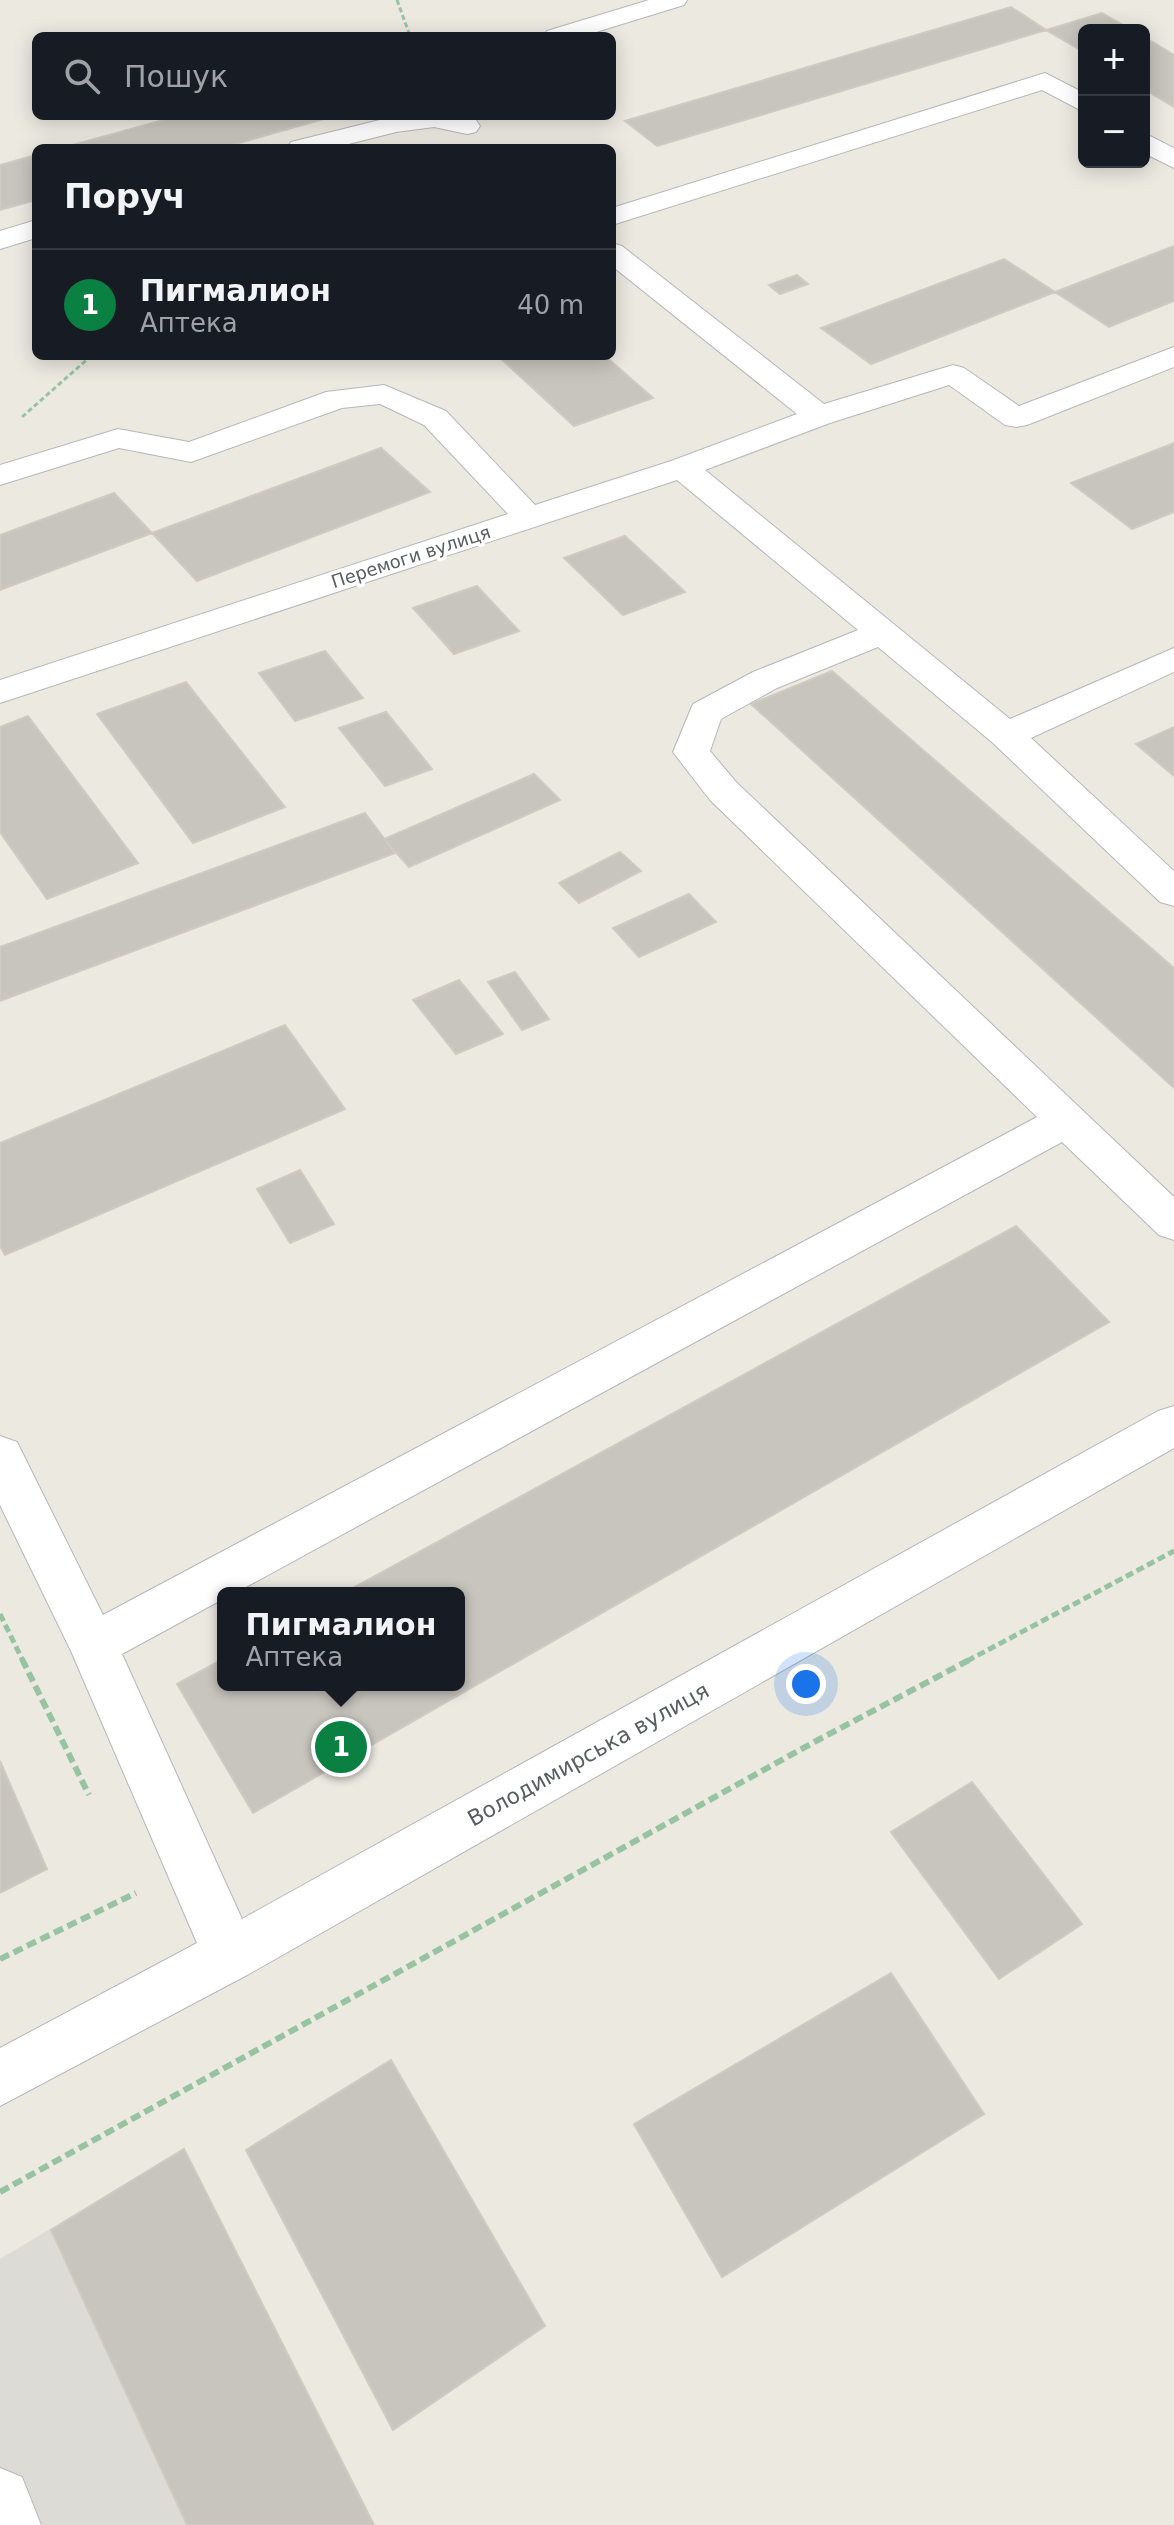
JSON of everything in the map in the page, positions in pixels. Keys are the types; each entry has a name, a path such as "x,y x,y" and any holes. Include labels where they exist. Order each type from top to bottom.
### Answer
{"street":[{"path":"569,32 675,0"},
{"path":"616,216 1045,81 1078,100"},
{"path":"317,144 396,124 426,120"},
{"path":"438,120 469,128"},
{"path":"1150,145 1174,160"},
{"path":"0,240 32,230"},
{"path":"616,255 819,416"},
{"name":"Перемоги вулиця","path":"0,692 682,468 819,416 953,374 1016,418 1174,356"},
{"path":"0,475 118,438 191,452 337,399 384,394 435,418 529,518"},
{"path":"682,468 1006,735 1174,893"},
{"path":"880,634 765,680 706,712 691,752 723,791 1174,1223"},
{"path":"1006,735 1174,659"},
{"path":"93,1645 1067,1120"},
{"name":"Володимирська вулиця","path":"0,2078 230,1955 1174,1425"},
{"path":"0,1456 93,1645 230,1955"},
{"path":"0,2499 9,2525"}],"path":[{"path":"397,0 409,32"},
{"path":"11,427 86,360"},
{"path":"0,2192 804,1748 1174,1551"},
{"path":"0,1614 96,1809"},
{"path":"0,1959 137,1893 130,1879"}],"shaded area":[{"path":"184,2149 374,2525 0,2525 0,2259"}],"building":[{"path":"1011,7 1046,30 657,146 625,121"},
{"path":"1102,13 1121,24 1078,24 1078,49 1046,30"},
{"path":"1150,41 1174,55 1174,107 1150,93"},
{"path":"164,120 320,120 235,144 76,144"},
{"path":"32,156 32,201 0,210 0,165"},
{"path":"1174,246 1174,301 1109,327 1055,292"},
{"path":"1004,259 1055,292 871,364 821,328"},
{"path":"797,275 808,284 780,294 769,285"},
{"path":"502,360 610,360 653,398 574,426"},
{"path":"1174,443 1174,512 1132,529 1071,483"},
{"path":"381,448 430,492 197,581 152,533"},
{"path":"114,493 152,533 0,590 0,535"},
{"path":"625,536 685,592 623,615 564,558"},
{"path":"477,586 519,631 454,654 413,608"},
{"path":"325,651 363,698 295,721 259,673"},
{"path":"832,671 1174,968 1174,1088 751,704"},
{"path":"186,682 285,807 193,843 97,714"},
{"path":"386,712 432,769 385,786 339,728"},
{"path":"28,716 138,863 47,899 0,832 0,727"},
{"path":"1174,727 1174,776 1136,744"},
{"path":"534,774 560,800 409,867 384,839"},
{"path":"365,813 395,853 0,1001 0,947"},
{"path":"620,852 641,871 579,903 559,883"},
{"path":"689,894 716,922 639,957 613,928"},
{"path":"515,972 549,1019 522,1030 488,982"},
{"path":"459,980 503,1034 456,1054 413,1000"},
{"path":"285,1025 345,1109 5,1255 0,1246 0,1143"},
{"path":"300,1170 334,1224 290,1243 257,1189"},
{"path":"1016,1226 1109,1322 253,1813 177,1684 217,1662 217,1691 465,1691 465,1587 355,1587"},
{"path":"0,1761 47,1869 0,1893"},
{"path":"972,1782 1082,1924 999,1979 891,1832"},
{"path":"891,1973 984,2114 722,2277 634,2124"},
{"path":"391,2060 545,2326 393,2430 246,2150"},
{"path":"184,2149 374,2525 187,2525 51,2230"}],"place":[{"name":"Пигмалион","path":"341,1747"}]}
